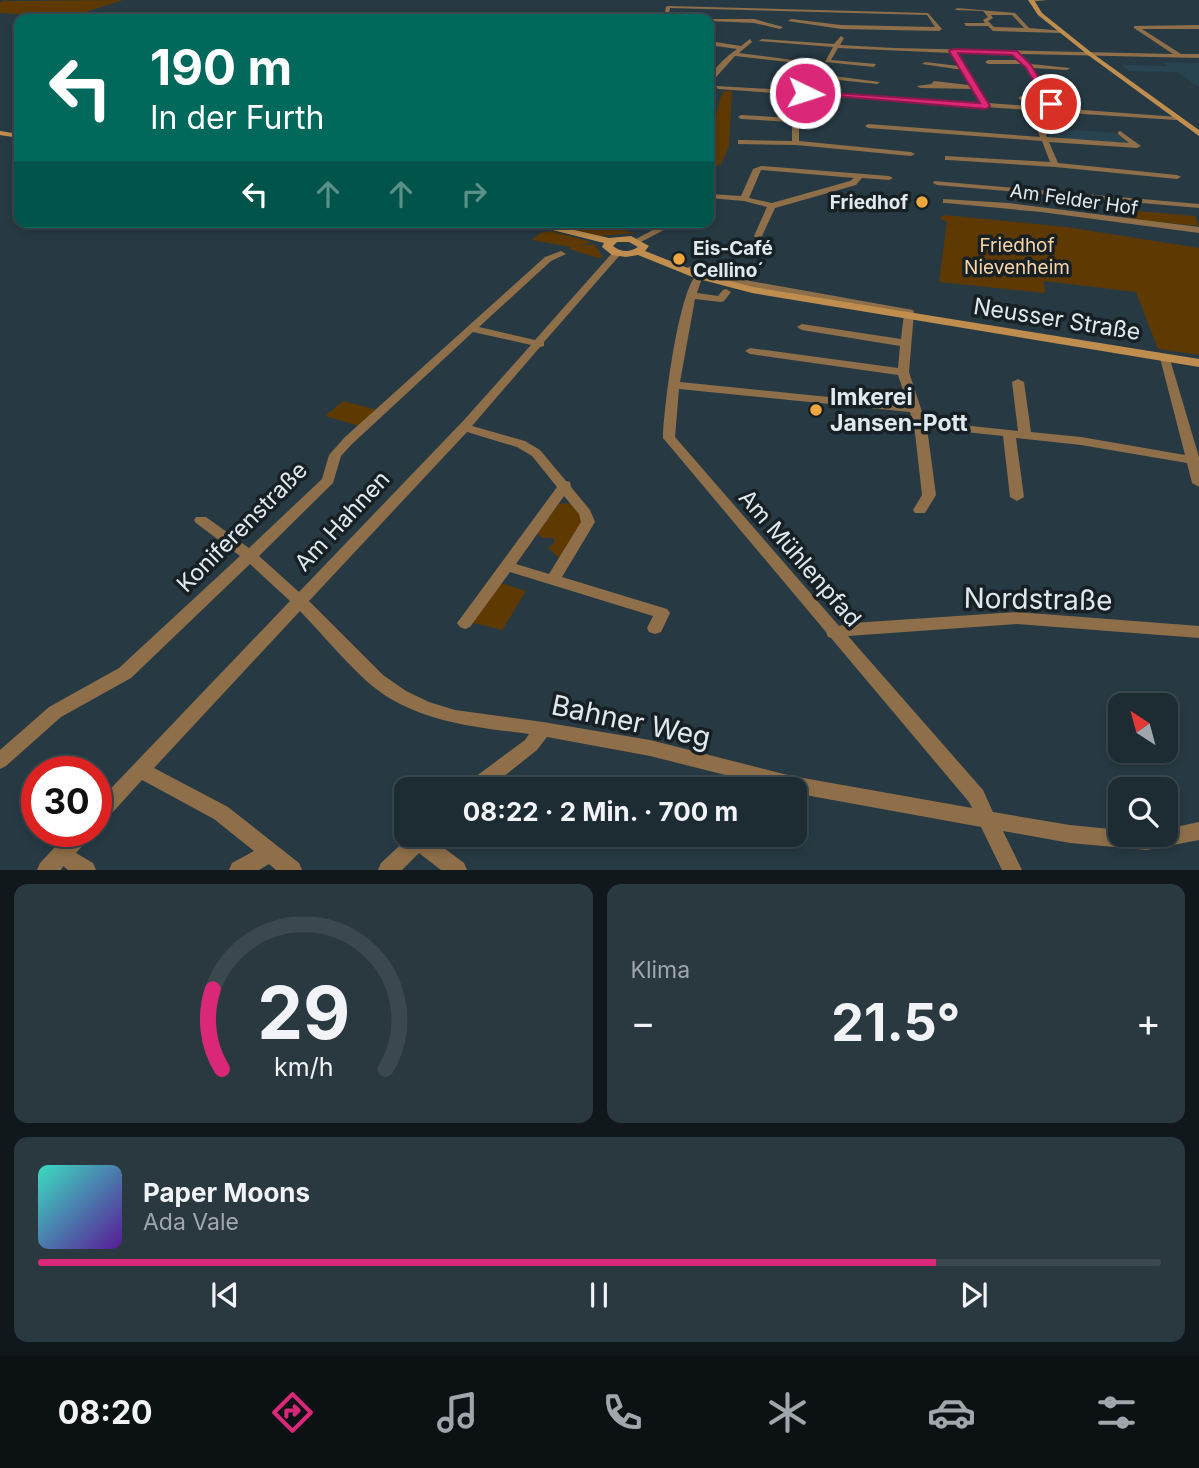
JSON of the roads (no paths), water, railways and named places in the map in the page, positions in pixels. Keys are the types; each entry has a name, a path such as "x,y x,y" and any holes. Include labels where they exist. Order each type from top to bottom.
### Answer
{"street":[{"path":"1031,0 1045,0"},
{"path":"1031,0 1039,13 1090,54 1199,134"},
{"path":"667,14 668,8 928,14 941,32 913,29 903,32 886,25 808,24 791,21"},
{"path":"699,8 699,14"},
{"path":"753,9 754,21"},
{"path":"714,78 723,60 804,13"},
{"path":"804,13 808,24"},
{"path":"971,29 988,20 1013,14 1028,30"},
{"path":"988,20 961,17 988,20 1028,30 1062,31"},
{"path":"714,21 754,21 780,27"},
{"path":"1193,21 1199,26"},
{"path":"909,23 913,29"},
{"path":"1181,56 1136,27 1199,26"},
{"path":"760,38 788,44 836,48 911,47"},
{"path":"841,38 827,61 874,65"},
{"path":"867,43 953,51 1199,56"},
{"path":"714,44 742,48"},
{"path":"953,51 986,106"},
{"path":"1017,53 1027,64 1050,102 1021,98"},
{"path":"733,54 822,64"},
{"path":"988,62 1067,68"},
{"path":"939,66 963,68"},
{"path":"1032,75 1066,76"},
{"path":"796,143 794,120 797,109 818,76 859,80"},
{"path":"920,86 949,86 972,81"},
{"path":"714,82 805,93 1176,118"},
{"path":"1033,110 1055,164"},
{"path":"741,117 794,120"},
{"path":"868,126 1137,146 1120,133"},
{"path":"741,142 796,143 911,154"},
{"path":"948,158 1055,164 1177,177"},
{"path":"744,199 757,169 761,168 889,178"},
{"path":"714,196 744,199 772,206 853,183 860,176"},
{"path":"937,183 1199,205"},
{"path":"1012,188 1016,206"},
{"name":"Am Felder Hof","path":"946,201 1016,206 1199,230"},
{"path":"758,236 772,206"},
{"name":"Neusser Straße","path":"547,228 614,247 638,246 692,274 752,290 1199,363"},
{"path":"638,246 666,228"},
{"name":"Am Hahnen","path":"112,800 464,428 540,344 614,247"},
{"name":"Koniferenstraße","path":"0,761 55,712 125,673 251,557 328,480 335,454 348,441 548,259 561,254"},
{"name":"Am Mühlenpfad","path":"692,274 691,295 667,419 668,438 976,796 989,821"},
{"path":"691,295 721,299 726,292"},
{"path":"909,317 904,343 903,372 920,424 929,495 920,510"},
{"path":"802,327 904,343"},
{"path":"472,329 540,344"},
{"path":"750,351 903,372"},
{"path":"1165,358 1196,460 1199,483"},
{"path":"1018,382 1025,434"},
{"path":"673,389 725,394 739,399 752,392 914,410"},
{"path":"920,424 1025,434 1196,460"},
{"path":"464,428 521,444 536,453 565,485 585,513 588,522 553,580"},
{"path":"1009,432 1017,497"},
{"path":"465,623 565,485"},
{"name":"Bahner Weg","path":"201,520 251,557 300,601 377,680 400,696 455,717 650,748 792,784 1070,834 1147,841 1199,831"},
{"path":"508,566 662,613 654,628"},
{"name":"Nordstraße","path":"834,633 852,629 1017,618 1199,632"},
{"path":"490,777 531,746 543,729"},
{"path":"140,770 221,813 292,870"},
{"path":"989,821 1012,870"},
{"path":"47,870 68,847"},
{"path":"388,870 412,847"},
{"path":"431,847 457,870"},
{"path":"239,870 270,853"},
{"path":"61,854 86,870"}],"place":[{"name":"Friedhof","path":"922,202"},
{"name":"Eis-Café Cellino´","path":"679,259"},
{"name":"Imkerei Jansen-Pott","path":"816,410"}],"park label":[{"name":"Friedhof Nievenheim","path":"1017,256"}]}
